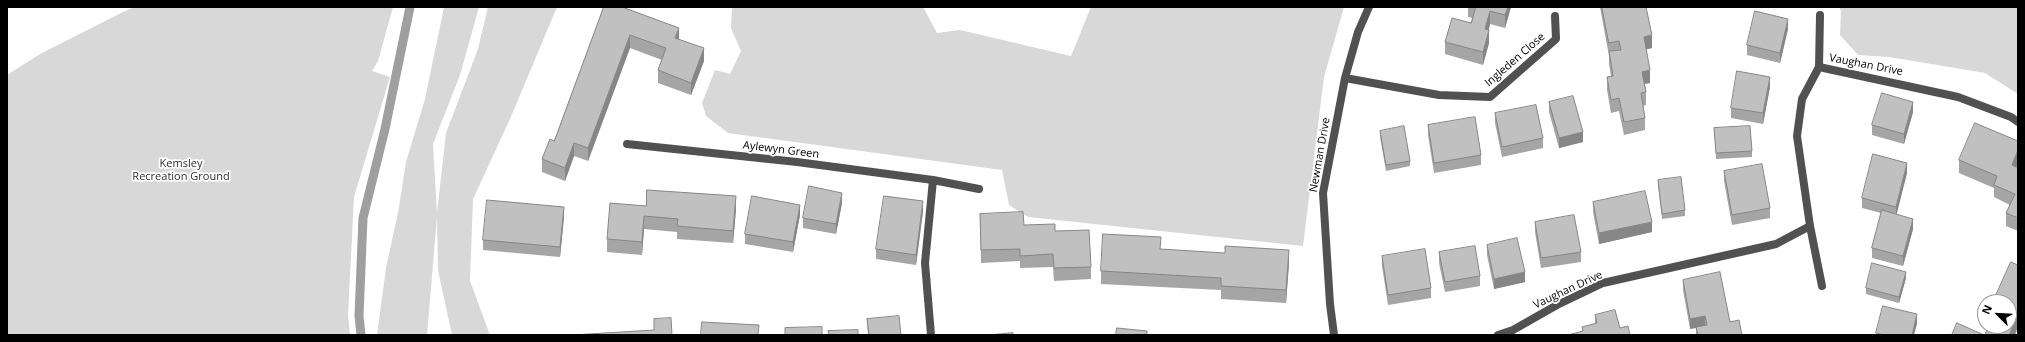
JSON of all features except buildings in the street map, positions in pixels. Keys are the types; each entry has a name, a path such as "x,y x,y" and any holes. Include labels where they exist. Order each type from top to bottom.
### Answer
{"street":[{"name":"Newman Drive","path":"1334,335 1330,304 1323,193 1345,78 1358,32 1369,7"},
{"path":"1819,67 1820,15"},
{"name":"Ingleden Close","path":"1345,78 1439,95 1490,97 1556,39 1555,16"},
{"name":"Vaughan Drive","path":"1822,286 1810,226 1797,136 1802,99 1819,67 1958,97 2011,117 2018,122"},
{"name":"Aylewyn Green","path":"627,144 797,162 933,180 979,190"},
{"path":"931,335 925,263 933,180"},
{"name":"Vaughan Drive","path":"1498,335 1513,330 1556,305 1603,283 1776,244 1810,226"}],"green space":[{"name":"Kemsley Recreation Ground","path":"135,7 393,7 378,61 372,71 390,77 354,197 348,315 350,335 7,335 7,75 40,54"},
{"path":"444,7 479,7 460,75 433,144 437,213 446,133 478,49 488,7 557,7 510,119 473,199 470,281 490,335 452,335 438,270 437,217 427,335 377,335 386,268 398,213 406,162 425,99"},
{"path":"732,7 923,7 937,33 960,30 1071,56 1091,7 1344,7 1324,77 1303,246 1028,217 1009,205 1002,170 728,133 706,116 702,103 715,70 730,74 741,51 731,28"},
{"path":"1839,7 2018,7 2018,94 1985,73 1889,57 1858,55 1840,35 1841,11"}],"waterway":[{"path":"361,335 359,316 363,218 385,129 410,7"}]}
